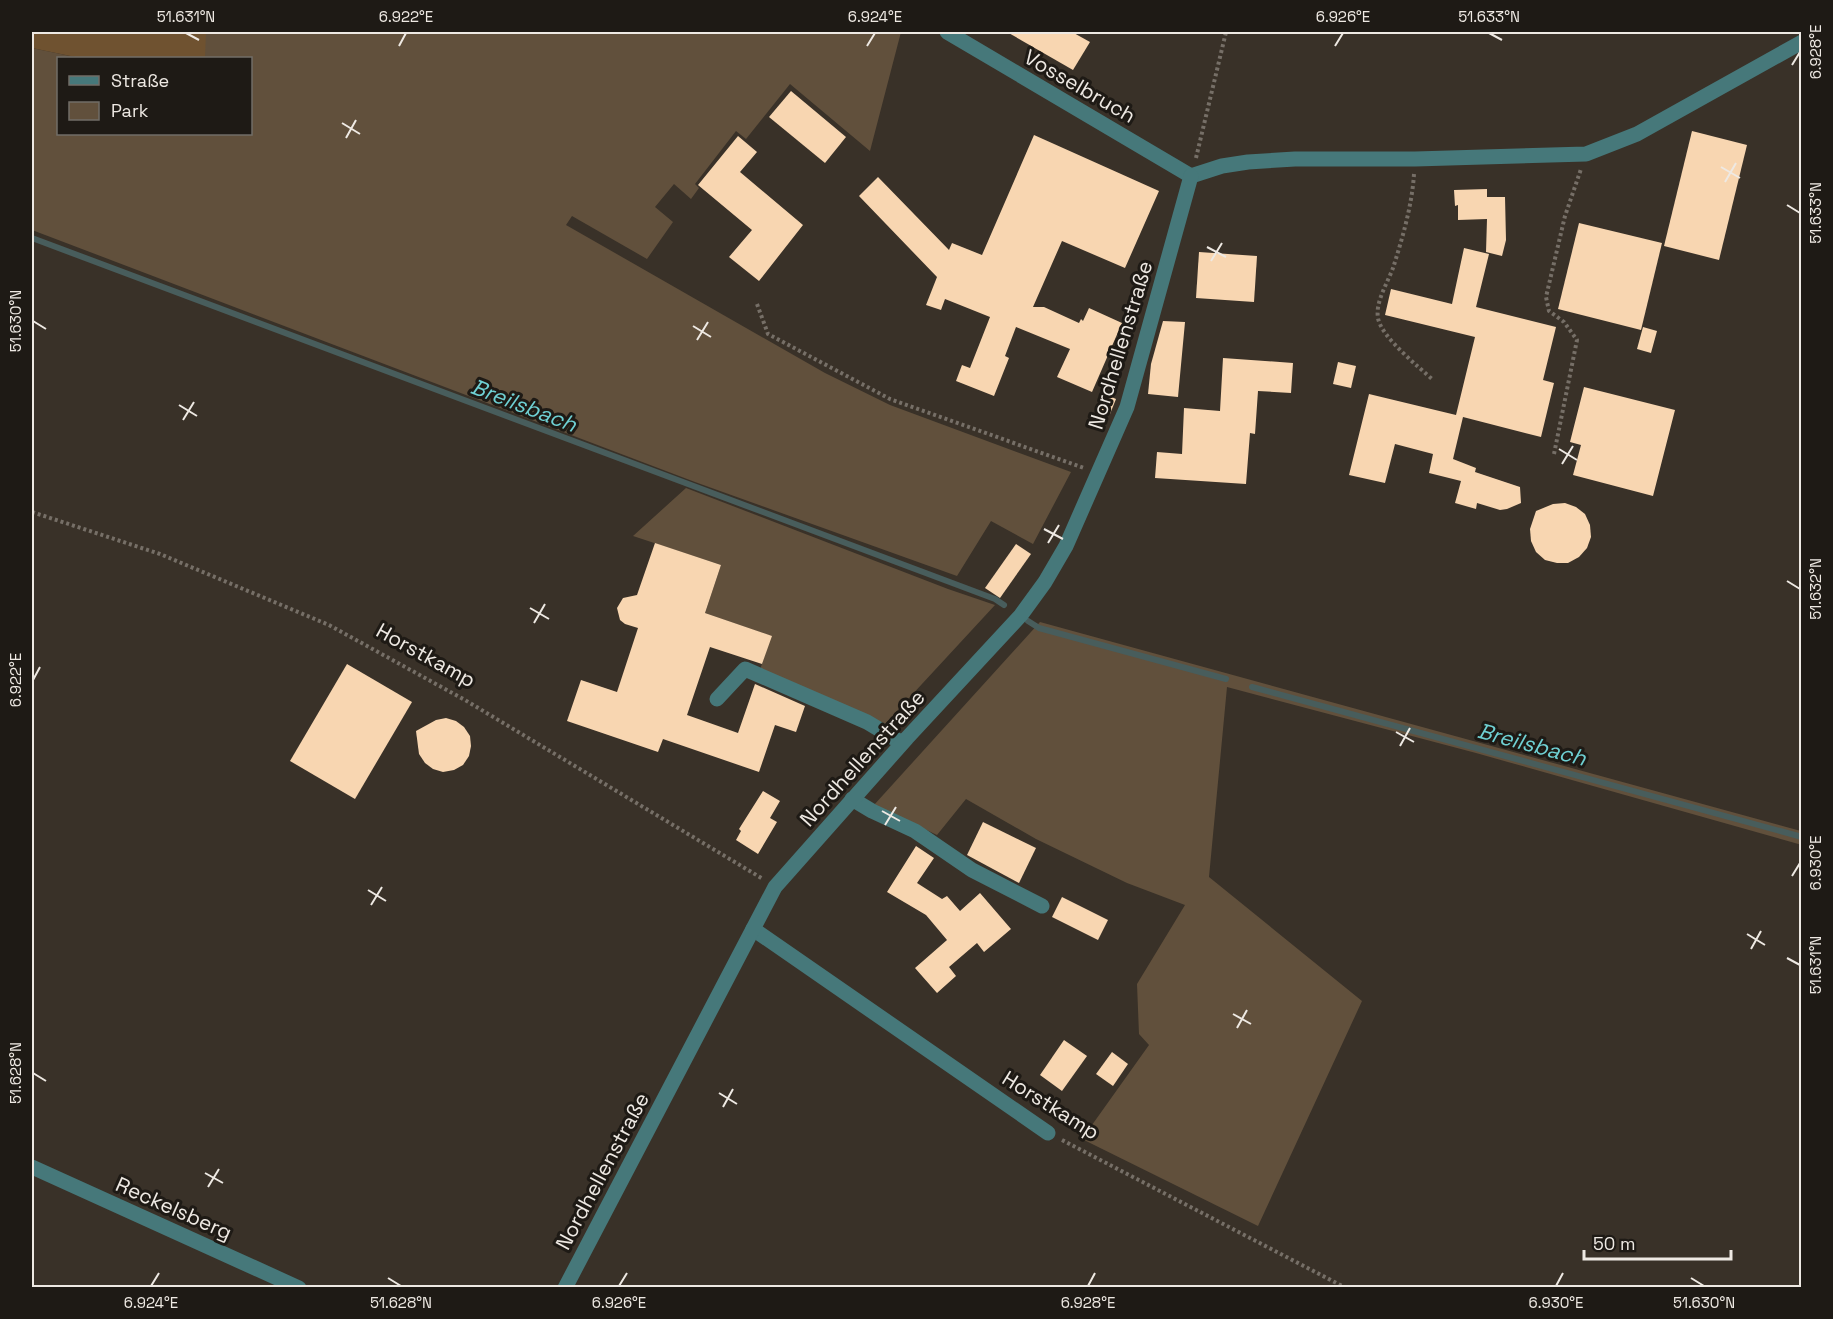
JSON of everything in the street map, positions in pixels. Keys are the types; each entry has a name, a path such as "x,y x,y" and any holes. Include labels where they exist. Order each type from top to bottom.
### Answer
{"street":[{"name":"Vosselbruch","path":"947,32 1191,176"},
{"path":"1191,176 1222,166 1294,159 1415,159 1586,154 1637,134 1802,42"},
{"name":"Nordhellenstraße","path":"565,1287 775,886 902,743 1021,615 1045,582 1066,546 1127,407 1191,176"},
{"path":"717,699 745,669 867,723 902,743"},
{"path":"852,799 923,836 972,870 1042,906"},
{"name":"Horstkamp","path":"753,929 1048,1133"},
{"name":"Reckelsberg","path":"32,1167 299,1287"}],"path":[{"path":"1191,176 1226,32"},
{"path":"1554,454 1577,340 1564,322 1550,311 1546,297 1565,216 1586,154"},
{"path":"1415,159 1413,194 1379,307 1378,320 1394,344 1433,380"},
{"path":"757,304 768,334 890,399 1099,474"},
{"name":"Horstkamp","path":"32,512 160,554 329,625 465,700 775,886"},
{"name":"Horstkamp","path":"1048,1133 1346,1287"}],"green space":[{"path":"32,32 901,32 870,151 790,84 746,139 736,131 695,184 699,188 691,199 674,184 655,207 673,222 647,259 572,216 566,225 825,373 890,405 1071,472 1033,544 991,521 957,576 695,482 32,230 32,48 75,57 57,57 57,135 252,135 252,57 87,57"},
{"path":"686,488 995,605 885,724 760,670 771,636 705,613 721,565 633,536"},
{"path":"1040,622 1801,831 1802,845 1476,753 1227,687 1209,877 1362,1001 1258,1226 1082,1139 1149,1045 1139,1034 1137,984 1185,905 1127,883 1036,839 966,799 937,835 874,805"}],"shaded area":[{"path":"32,32 206,32 205,57 75,57 32,48"}],"building":[{"path":"1007,32 1072,32 1090,42 1073,70"},
{"path":"791,91 846,137 825,163 769,117"},
{"path":"1692,131 1747,145 1719,260 1664,246"},
{"path":"1034,135 1159,191 1125,268 1062,241 1033,307 1044,307 1079,323 1081,319 1083,321 1089,308 1122,323 1092,392 1057,377 1070,349 1016,327 1005,356 1009,358 994,396 956,381 962,365 970,368 990,317 945,299 941,310 926,305 937,277 859,196 878,177 949,250 952,243 982,255"},
{"path":"738,136 757,152 740,172 803,225 759,281 729,257 752,230 698,185"},
{"path":"1487,189 1487,197 1505,197 1506,240 1502,256 1486,252 1487,219 1458,220 1458,205 1455,206 1454,190"},
{"path":"1579,223 1662,243 1641,330 1558,309"},
{"path":"1464,248 1489,254 1476,307 1556,327 1543,380 1554,383 1541,437 1463,417 1453,459 1476,468 1475,472 1520,487 1521,503 1507,509 1500,510 1477,503 1476,509 1455,503 1461,481 1429,473 1433,454 1395,444 1385,483 1349,475 1369,394 1456,415 1475,337 1385,315 1391,289 1452,304"},
{"path":"1199,252 1257,256 1254,302 1196,298"},
{"path":"1163,321 1185,322 1178,397 1148,394 1151,364"},
{"path":"1643,327 1657,331 1651,353 1637,349"},
{"path":"1223,358 1293,363 1291,393 1258,391 1255,434 1250,433 1246,484 1155,478 1157,452 1182,454 1184,408 1220,411"},
{"path":"1338,362 1356,366 1351,388 1333,384"},
{"path":"1584,387 1675,410 1653,496 1573,475 1581,445 1570,442"},
{"path":"1103,393 1116,399 1110,414 1096,409"},
{"path":"1565,503 1585,514 1590,525 1591,537 1587,548 1579,557 1568,563 1557,563 1545,560 1536,552 1531,541 1530,529 1536,511 1553,504"},
{"path":"655,543 721,565 705,613 772,636 762,664 710,647 687,715 738,733 755,684 805,706 796,732 775,725 759,772 663,739 658,752 567,721 581,680 617,692 638,628 620,620 617,608 623,598 637,595"},
{"path":"1016,544 1031,554 1000,598 985,588"},
{"path":"347,664 412,702 355,799 290,761"},
{"path":"446,718 464,727 470,736 471,746 469,756 463,765 443,772 425,763 419,754 416,731 436,720"},
{"path":"763,791 780,801 770,818 777,822 758,854 736,840 741,831 739,829"},
{"path":"983,822 1036,848 1019,883 967,855"},
{"path":"916,846 934,858 917,883 942,899 947,896 960,911 980,893 1011,929 984,952 977,943 949,967 956,976 937,993 915,968 947,940 926,915 887,892"},
{"path":"1062,897 1108,920 1098,940 1052,917"},
{"path":"1064,1040 1087,1056 1062,1091 1040,1075"},
{"path":"1112,1052 1128,1064 1113,1086 1096,1074"}],"waterway":[{"name":"Breilsbach","path":"32,238 995,599 1004,605"},
{"name":"Breilsbach","path":"1028,621 1039,628 1226,679"},
{"name":"Breilsbach","path":"1252,687 1802,837"}]}
